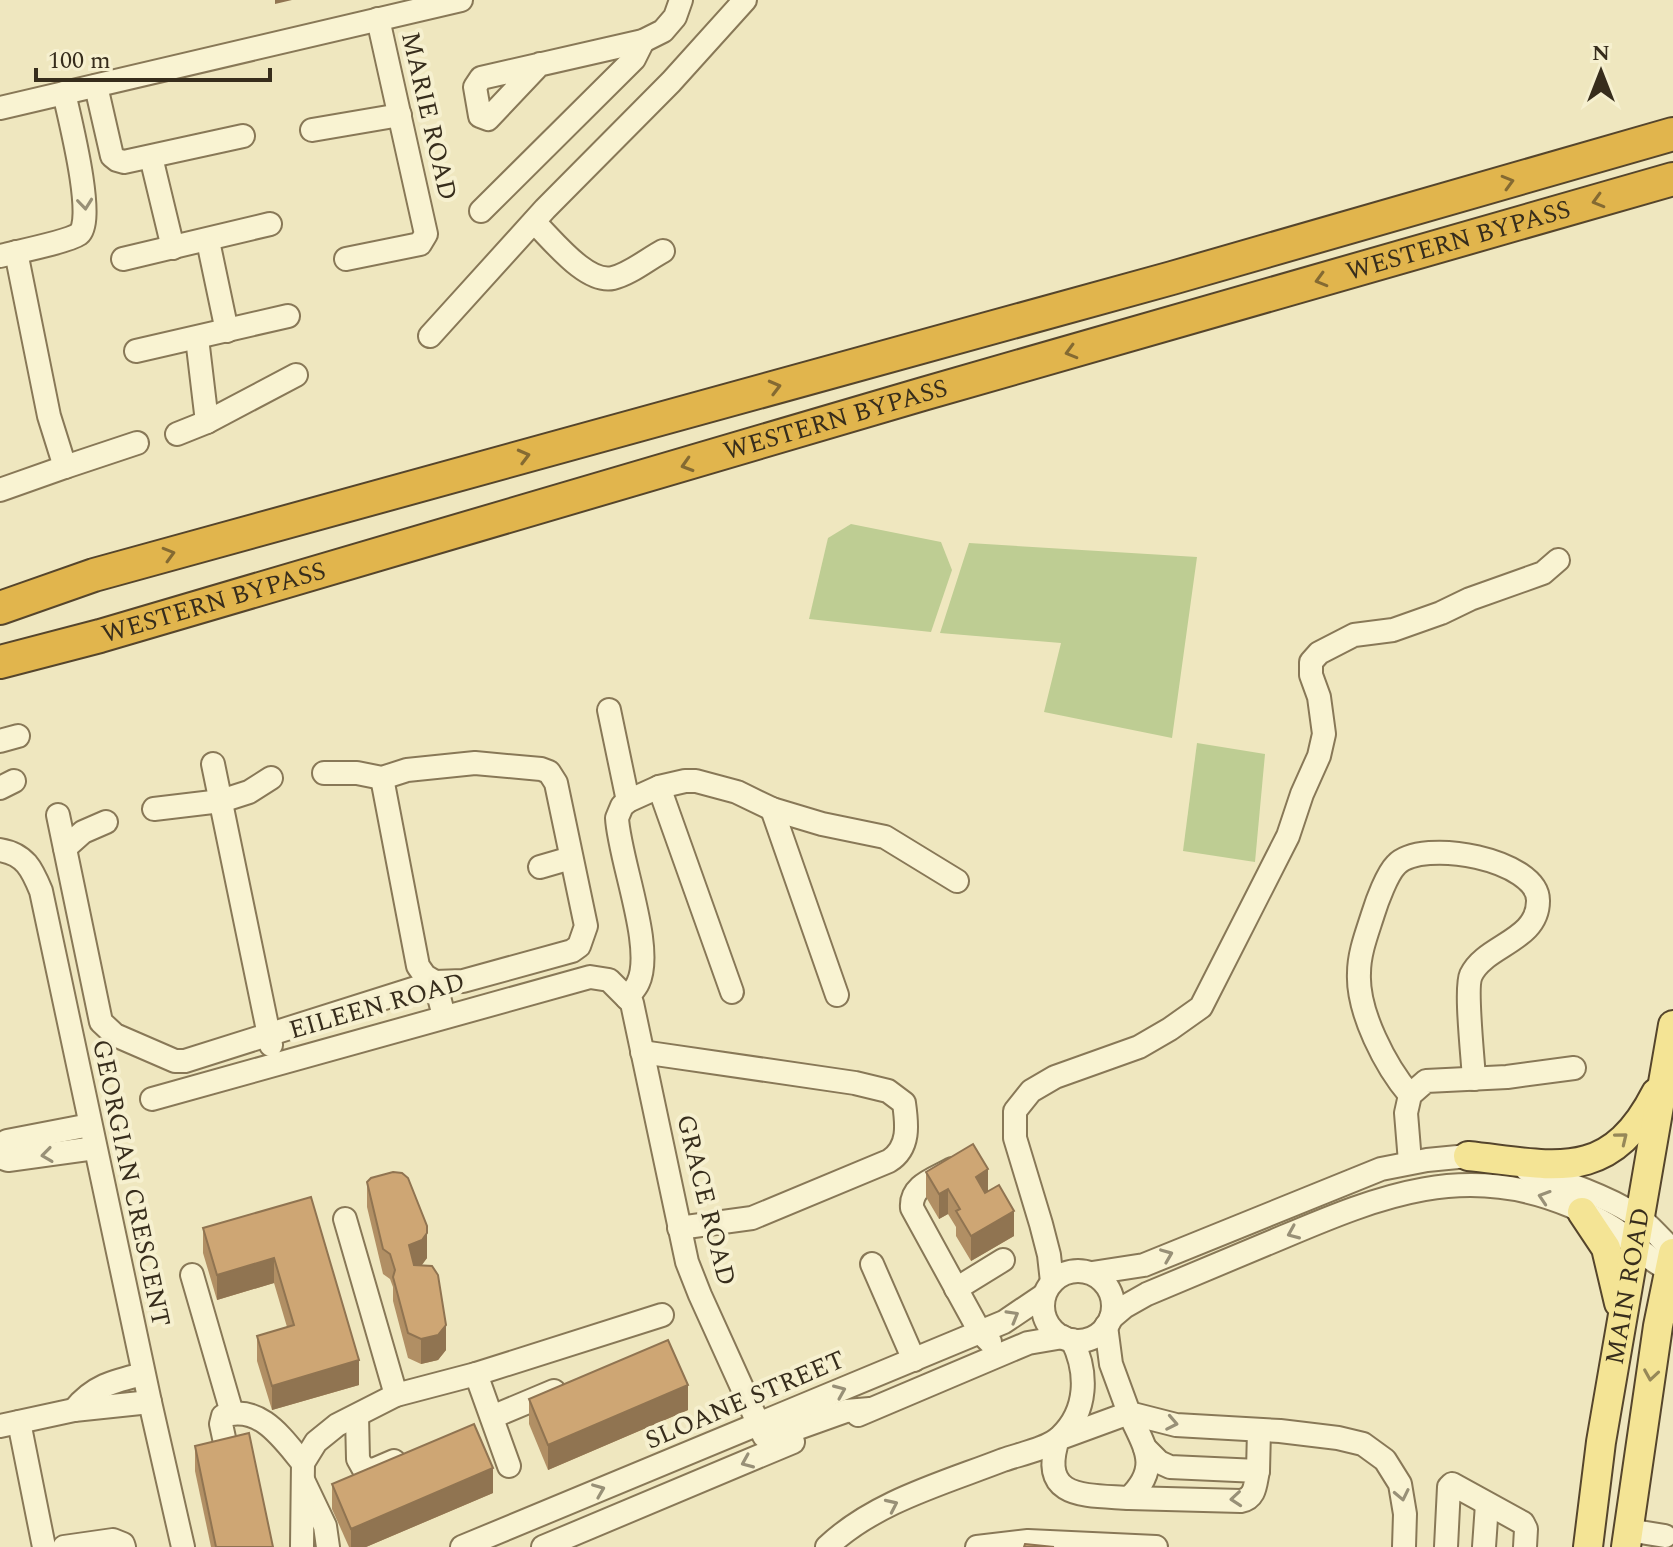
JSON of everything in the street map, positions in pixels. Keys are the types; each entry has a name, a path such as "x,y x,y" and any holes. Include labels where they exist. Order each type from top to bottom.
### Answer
{"highway":[{"name":"WESTERN BYPASS","path":"0,605 94,575 1157,283 1673,134"},
{"name":"WESTERN BYPASS","path":"0,662 100,636 938,390 1673,179"},
{"path":"0,672 100,636"}],"main road":[{"name":"MAIN ROAD","path":"1588,1547 1597,1470 1673,1025"},
{"path":"1468,1156 1549,1166 1573,1165 1593,1159 1632,1130 1646,1112 1663,1078"},
{"path":"1582,1212 1606,1248 1615,1277 1622,1319"},
{"name":"MAIN ROAD","path":"1627,1538 1666,1318 1672,1262"}],"street":[{"path":"0,108 461,0"},
{"path":"540,64 643,41 663,31 679,10 681,0"},
{"path":"430,336 745,0"},
{"name":"MARIE ROAD","path":"346,259 420,244 426,229 378,19"},
{"path":"481,211 634,59 643,41"},
{"path":"96,86 112,156 117,160 124,162 151,157 243,136"},
{"path":"64,93 86,204 85,225 76,235 8,254 65,467"},
{"path":"312,130 400,115"},
{"path":"151,157 173,248"},
{"path":"534,222 581,269 595,276 612,278 663,251"},
{"path":"123,259 270,224"},
{"path":"208,241 227,331"},
{"path":"136,351 288,316"},
{"path":"197,338 207,422"},
{"path":"177,434 207,422 296,375"},
{"path":"0,490 137,443"},
{"path":"1259,1430 1258,1471 1253,1493 1245,1500 1083,1495 1062,1487 1053,1464 1058,1439 1075,1421 1083,1389 1080,1361 1067,1339 1054,1332 1044,1315 1049,1255 1015,1138 1015,1111 1031,1091 1055,1077 1139,1047 1201,1007 1288,836 1319,756 1324,734 1311,662 1319,653 1354,635 1393,630 1441,613 1470,599 1543,573 1558,560"},
{"path":"609,710 628,801"},
{"path":"58,815 98,1015 106,1029 179,1061 435,982 463,981 572,951 579,946 586,926 556,783 549,772 475,763 407,770 382,778 357,773 324,773"},
{"path":"213,764 275,1064"},
{"path":"154,809 221,801 249,792 271,778"},
{"path":"382,778 418,966 425,976 435,982 444,1016"},
{"path":"622,992 638,983 641,943 617,823 619,811 628,801 659,787 696,781 737,792 772,809 885,837 957,881"},
{"path":"659,787 732,992"},
{"path":"772,809 837,995"},
{"path":"65,848 83,832 106,822"},
{"name":"GEORGIAN CRESCENT","path":"0,850 16,853 31,866 41,891 143,1374 183,1547"},
{"path":"1410,1095 1380,1052 1366,1015 1358,976 1363,944 1377,902 1397,864 1417,853 1443,851 1480,857 1514,871 1533,884 1539,900 1534,918 1522,933 1478,964 1469,979 1474,1079"},
{"path":"540,867 571,858"},
{"name":"EILEEN ROAD","path":"152,1099 590,977 609,980 622,992"},
{"name":"GRACE ROAD","path":"622,992 632,1003 687,1262 759,1425"},
{"path":"642,1052 855,1083 888,1091 904,1103 907,1121 905,1142 889,1161 752,1218 679,1228"},
{"path":"1410,1162 1406,1113 1410,1095 1426,1081 1507,1077 1574,1068"},
{"path":"0,1146 7,1141 90,1125"},
{"path":"0,1157 8,1160 95,1148"},
{"path":"1048,1289 1068,1272 1144,1265 1357,1177 1410,1162 1468,1156 1549,1177 1620,1207 1639,1233 1672,1262"},
{"path":"962,1163 914,1191 912,1208 980,1332 1002,1354"},
{"path":"543,1547 1028,1343 1091,1338 1124,1307 1147,1294 1382,1197 1475,1185 1525,1191 1582,1212 1616,1230 1639,1233"},
{"path":"345,1219 396,1395"},
{"path":"1041,1224 1084,1272 1101,1279 1112,1297 1109,1322 1111,1364 1145,1448 1148,1468 1145,1481 1129,1498"},
{"path":"956,1289 1003,1260"},
{"path":"872,1264 913,1360 924,1370 961,1371"},
{"path":"192,1275 232,1413"},
{"name":"SLOANE STREET","path":"462,1547 980,1332 1014,1316 1048,1289"},
{"path":"302,1547 302,1470 316,1442 337,1425 396,1395 476,1374 662,1315"},
{"path":"74,1410 87,1395 105,1383 143,1374"},
{"path":"476,1374 509,1466"},
{"path":"492,1417 578,1381"},
{"path":"44,1547 10,1424 74,1410 150,1402"},
{"path":"759,1425 764,1436 769,1438 846,1411 870,1409"},
{"path":"227,1452 221,1424 223,1416 232,1413 267,1422 302,1470 325,1526 328,1547"},
{"path":"827,1547 871,1515 927,1489 1129,1413 1176,1425 1338,1438 1363,1444 1394,1471 1400,1484 1405,1514 1404,1547"},
{"path":"357,1416 358,1459 363,1468 373,1470 412,1453"},
{"path":"1145,1448 1159,1462 1170,1467 1258,1471"},
{"path":"1446,1547 1451,1485 1454,1484 1524,1524 1525,1547"},
{"path":"1484,1547 1487,1504"},
{"path":"1627,1538 1665,1536"},
{"path":"64,1547 113,1540 124,1547"},
{"path":"985,1546 1028,1541 1156,1547"}],"green space":[{"path":"851,524 941,542 952,570 931,632 809,619 828,538"},
{"path":"969,543 1197,557 1172,738 1044,712 1061,643 940,633"},
{"path":"1197,743 1265,754 1255,862 1183,851"}],"building":[{"path":"973,1144 988,1169 976,1177 985,1193 999,1185 1014,1211 971,1236 956,1211 960,1209 948,1189 939,1194 926,1172"},
{"path":"393,1172 402,1173 408,1178 427,1226 422,1240 409,1245 414,1265 432,1266 438,1275 446,1325 438,1335 421,1339 408,1333 393,1277 395,1270 390,1254 383,1249 367,1182"},
{"path":"311,1197 359,1360 272,1386 257,1336 294,1325 274,1258 217,1275 203,1228"},
{"path":"668,1340 688,1385 548,1445 529,1399"},
{"path":"474,1424 493,1468 351,1529 332,1484"},
{"path":"249,1433 273,1547 216,1547 195,1446"},
{"path":"1025,1544 1054,1547 1024,1547"}]}
